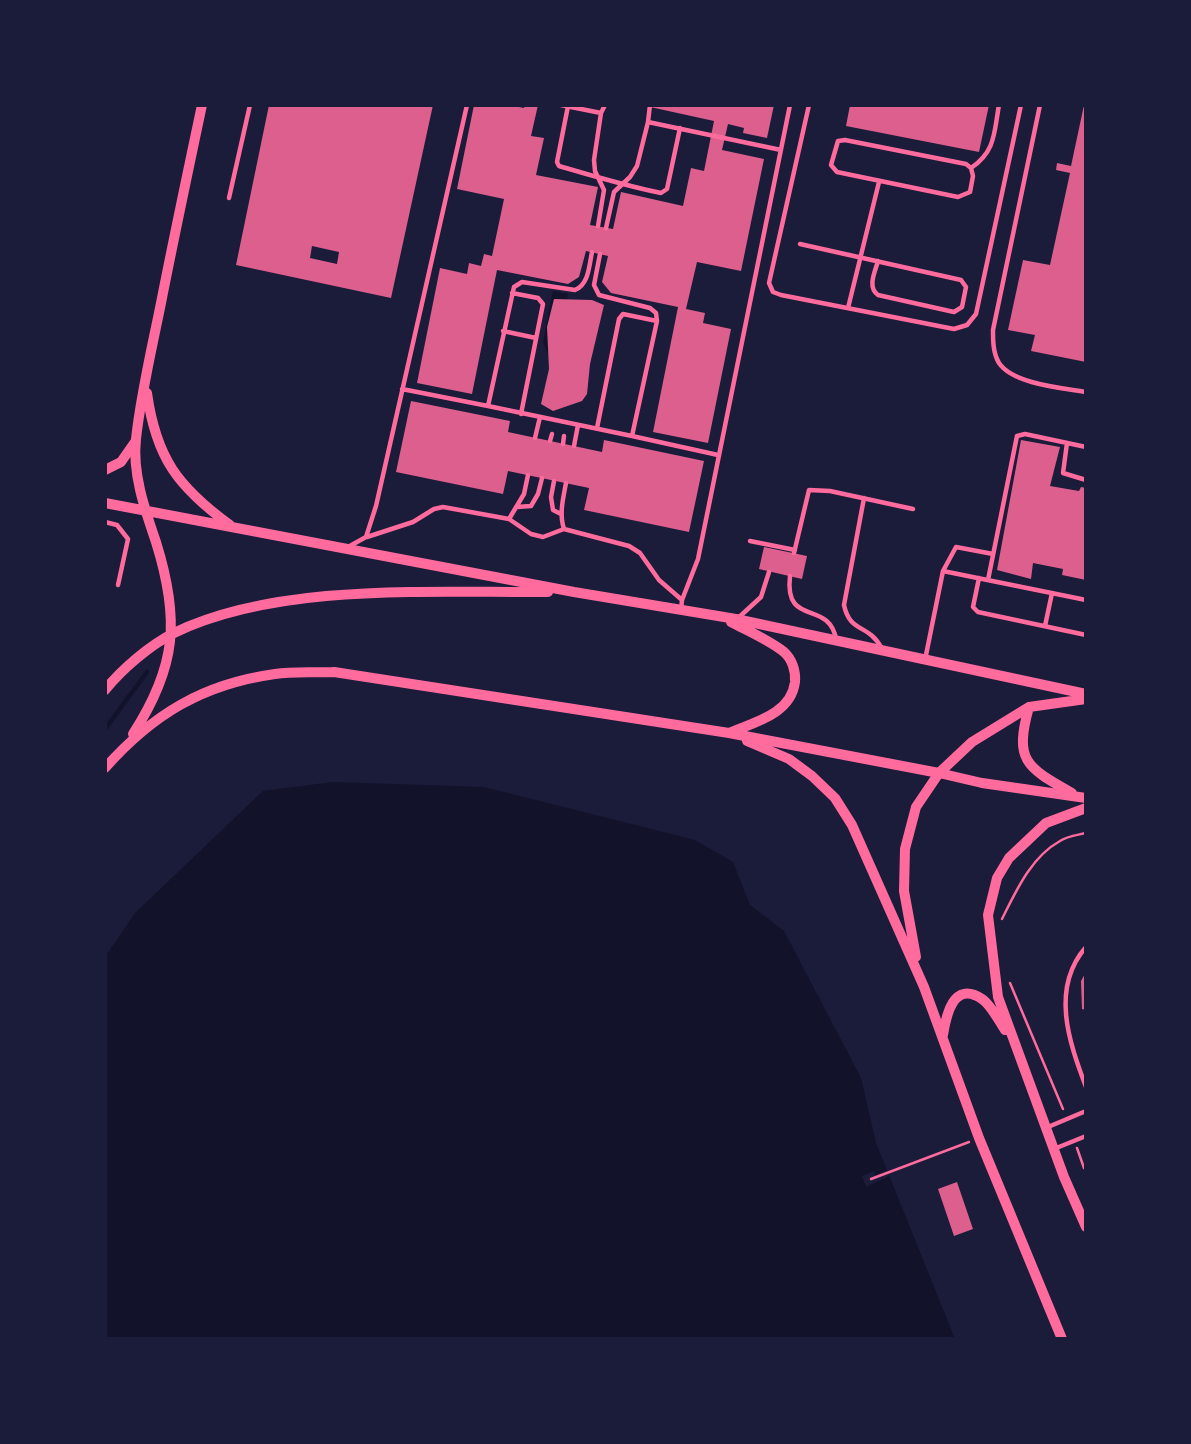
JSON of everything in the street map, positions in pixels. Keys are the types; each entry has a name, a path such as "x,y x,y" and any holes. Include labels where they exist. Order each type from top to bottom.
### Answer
{"street":[{"path":"105,768 145,716 159,687 172,634 167,587 139,483 136,442 145,380 202,105"},
{"path":"145,380 156,439 167,462 204,506 235,528"},
{"path":"105,470 121,462 136,442"},
{"path":"105,503 574,592 682,606 1086,696"},
{"path":"105,690 140,657 172,634 205,619 281,602 327,596 574,592"},
{"path":"729,733 777,712 792,696 795,676 790,658 782,650 731,619"},
{"path":"125,745 156,718 194,696 239,681 278,673 334,673 729,733 982,783 1082,798"},
{"path":"924,987 909,926 904,891 905,849 916,807 939,773 972,742 1029,706 1086,696"},
{"path":"1029,706 1022,732 1022,750 1029,765 1047,779 1082,798"},
{"path":"729,733 789,759 812,776 835,798 852,825 924,987 979,1138 1062,1339"},
{"path":"1086,808 1046,823 1010,858 997,878 988,915 998,997 1045,1128 1086,1227"},
{"path":"942,1038 947,1010 953,1000 966,995 984,1000 1013,1041"}],"lane":[{"path":"229,198 250,105"},
{"path":"366,537 376,506 467,105"},
{"path":"561,105 601,113"},
{"path":"598,226 604,191 594,160 601,113 606,105"},
{"path":"606,228 614,192 637,166 650,105"},
{"path":"343,549 366,537 413,522 434,509 443,507 509,519 531,534 543,537 564,529 635,548 682,606 698,559 790,105"},
{"path":"809,105 769,283 773,292 954,329 967,325 975,314 1021,105"},
{"path":"971,168 985,159 990,148 999,105"},
{"path":"1041,105 993,331 994,348 999,363 1008,373 1022,379 1086,393"},
{"path":"568,106 557,162 559,166 598,179 661,193 667,189 680,128"},
{"path":"648,122 781,150"},
{"path":"845,140 966,164 971,168 973,176 970,192 958,197 879,182 834,170 831,165 838,141 845,140"},
{"path":"848,308 879,182"},
{"path":"800,244 878,261 961,280 966,287 962,307 954,312 878,295 872,286 878,261"},
{"path":"488,406 514,287 522,282 575,290 581,288 592,252"},
{"path":"600,254 594,290 599,295 650,308 656,313 657,321 632,436"},
{"path":"512,293 542,300 521,414"},
{"path":"597,428 619,319 623,314 628,314 657,321"},
{"path":"503,331 536,338"},
{"path":"402,389 718,455"},
{"path":"536,438 540,417"},
{"path":"574,446 578,425"},
{"path":"550,441 551,434"},
{"path":"988,580 1017,436 1021,434 1086,447"},
{"path":"563,444 564,436"},
{"path":"1067,443 1063,473 1086,480"},
{"path":"509,519 524,494 528,475"},
{"path":"517,507 531,506 536,501 542,478"},
{"path":"554,481 551,504 553,510 561,514"},
{"path":"564,529 561,514 566,483"},
{"path":"750,541 795,551 809,490 830,491 913,509"},
{"path":"864,498 844,606 847,617 854,625 873,634 882,650"},
{"path":"105,522 117,525 128,539 118,585"},
{"path":"925,660 943,571 956,547 993,554"},
{"path":"943,571 1086,600"},
{"path":"731,619 761,597 769,572"},
{"path":"790,576 791,598 798,608 831,623 836,640"},
{"path":"979,578 973,607 975,611 1086,635"},
{"path":"1045,626 1052,593"},
{"path":"1086,947 1068,979 1065,994 1068,1032 1086,1087"},
{"path":"1045,1128 1086,1111"},
{"path":"1054,1150 1086,1136"}],"path":[{"path":"1001,923 1016,890 1038,858 1061,840 1086,833"},
{"path":"1006,972 1066,1119"},
{"path":"871,1179 979,1138"},
{"path":"1075,1141 1084,1168"}],"shaded area":[{"path":"553,291 568,294 553,365 543,342"},
{"path":"333,782 484,787 695,840 733,862 750,905 784,931 861,1078 876,1143 955,1339 105,1339 105,957 135,913 263,791"}],"pier":[{"path":"887,1170 889,1176 866,1187 862,1176"}],"building":[{"path":"269,105 433,105 391,298 236,265","holes":["312,246 339,252 337,264 310,258"]},
{"path":"474,105 524,108 525,105 538,105 531,136 544,138 536,175 598,187 590,225 613,229 621,192 683,206 691,168 704,171 714,121 641,105 774,105 767,138 743,133 744,128 728,124 722,150 764,159 741,271 697,262 686,309 705,313 703,323 731,329 708,443 653,432 678,307 611,293 602,282 608,256 586,251 579,277 568,284 497,270 472,394 417,383 440,268 467,274 469,263 481,266 484,254 492,256 504,199 457,189"},
{"path":"850,105 989,105 979,152 846,126"},
{"path":"1084,105 1086,362 1031,351 1035,335 1008,330 1023,260 1050,265 1070,173 1056,170 1057,163 1071,166"},
{"path":"554,299 592,300 604,305 590,364 587,394 582,401 553,411 541,404 549,369 547,327"},
{"path":"411,401 510,421 508,432 602,452 604,440 704,461 689,532 584,510 589,488 508,471 503,494 396,472"},
{"path":"1021,440 1060,447 1050,486 1079,491 1081,487 1086,488 1086,580 1062,575 1063,569 1033,563 1031,579 997,570"},
{"path":"764,547 807,556 802,579 759,569"},
{"path":"1086,972 1086,1010 1082,1009 1081,981"},
{"path":"957,1182 973,1229 954,1236 938,1189"}],"waterway":[{"path":"105,729 147,672"}]}
